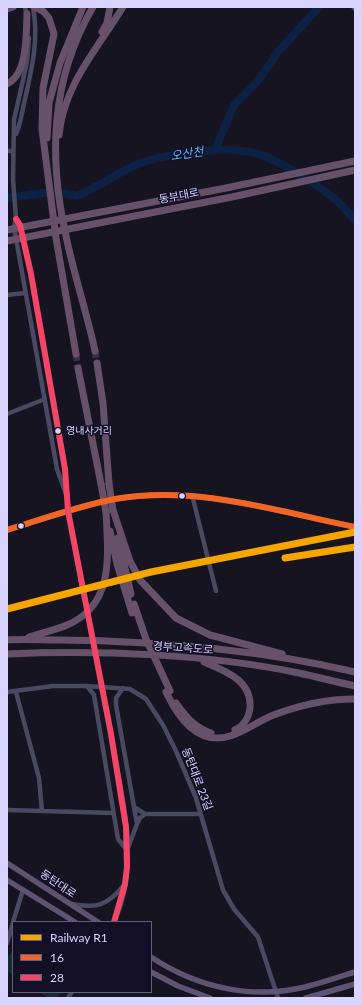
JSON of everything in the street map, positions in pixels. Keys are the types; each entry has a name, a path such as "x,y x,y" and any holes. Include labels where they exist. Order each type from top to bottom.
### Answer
{"highway":[{"path":"7,9 13,7"},
{"path":"34,7 43,11 49,18 54,34 43,88 42,129 56,238 76,354"},
{"path":"46,152 49,103 60,63 84,7"},
{"path":"93,7 70,55 62,81 56,118 57,163 66,234 95,351"},
{"path":"57,163 60,126 71,89 107,23 110,7"},
{"path":"94,49 123,7"},
{"path":"7,84 17,76 22,65 26,41 26,11"},
{"name":"동부대로","path":"10,228 226,188 355,161"},
{"name":"동부대로","path":"7,241 232,197 355,170"},
{"path":"24,639 75,621 86,613 103,588 107,570 110,511 103,403 97,363"},
{"path":"78,368 101,484 130,561 140,580 153,596 176,618 210,635 304,660"},
{"path":"110,511 134,604 146,639 178,715 186,725 202,735 221,738 231,736 270,717 298,706 333,699 355,699"},
{"path":"110,511 117,564 132,614 142,640 168,692 189,720 204,731 214,734 224,734 240,727 246,720 250,711 251,702 245,686 224,670 196,659"},
{"name":"경부고속도로","path":"7,640 105,640 172,645 304,660 355,672"},
{"name":"경부고속도로","path":"7,654 72,652 196,659 299,673 355,686"}],"main road":[{"path":"7,530 84,506 135,497 192,495 224,499 355,527"},
{"name":"동탄대로","path":"7,863 97,921"},
{"name":"동탄대로","path":"7,880 73,921"},
{"path":"152,958 166,967 196,981 240,991 276,991 304,987 355,972"},
{"path":"152,973 199,996 210,998"},
{"path":"306,998 355,984"}],"street":[{"path":"14,138 21,122 34,60 36,28 34,7"},
{"path":"26,11 29,43 27,62 14,120 13,165 16,219 20,225 31,274 65,469 68,511 82,587"},
{"path":"7,151 13,151"},
{"path":"16,219 10,228 25,293 57,469 67,497"},
{"path":"7,295 25,293"},
{"path":"7,414 44,399"},
{"path":"192,495 216,591"},
{"name":"동탄대로 23길","path":"7,692 53,686 87,686 123,688 138,693 146,699 155,712 176,751 201,814 223,890 234,910 258,937 278,998"},
{"path":"87,686 94,695 118,839 127,850"},
{"path":"123,688 116,698 116,705 137,824"},
{"path":"16,692 39,778 42,811"},
{"path":"110,734 126,827 127,850 125,884 114,921"},
{"path":"134,807 145,814 201,814"},
{"path":"7,810 114,813"},
{"path":"127,850 137,824 140,818 145,814"},
{"path":"70,903 86,907 105,903 117,894 125,884"},
{"path":"13,921 23,890"},
{"path":"7,943 12,926"}],"green space":[{"path":"12,952 12,974 7,971 7,959"},
{"path":"40,993 60,993 57,998 48,998"}],"waterway":[{"path":"215,150 234,105 258,81 277,53 319,7"},
{"name":"오산천","path":"7,198 51,193 77,196 138,164 150,160 180,154 228,150 255,153 273,160 310,181 330,195 355,220"}],"tunnel":[{"path":"95,351 97,363"},
{"path":"76,354 78,368"},
{"path":"82,587 111,734"}],"rail line":[{"name":"R1","path":"7,609 151,572 355,532"},
{"name":"R1","path":"285,558 355,547"}],"transit line":[{"name":"28","path":"16,219 20,225 31,274 65,469 68,511 111,734 126,827 127,867 125,884 114,921"},
{"name":"16","path":"7,530 74,509 115,499 176,495 206,497 266,507 355,527"}],"place":[{"name":"영내사거리","path":"58,431"}]}
